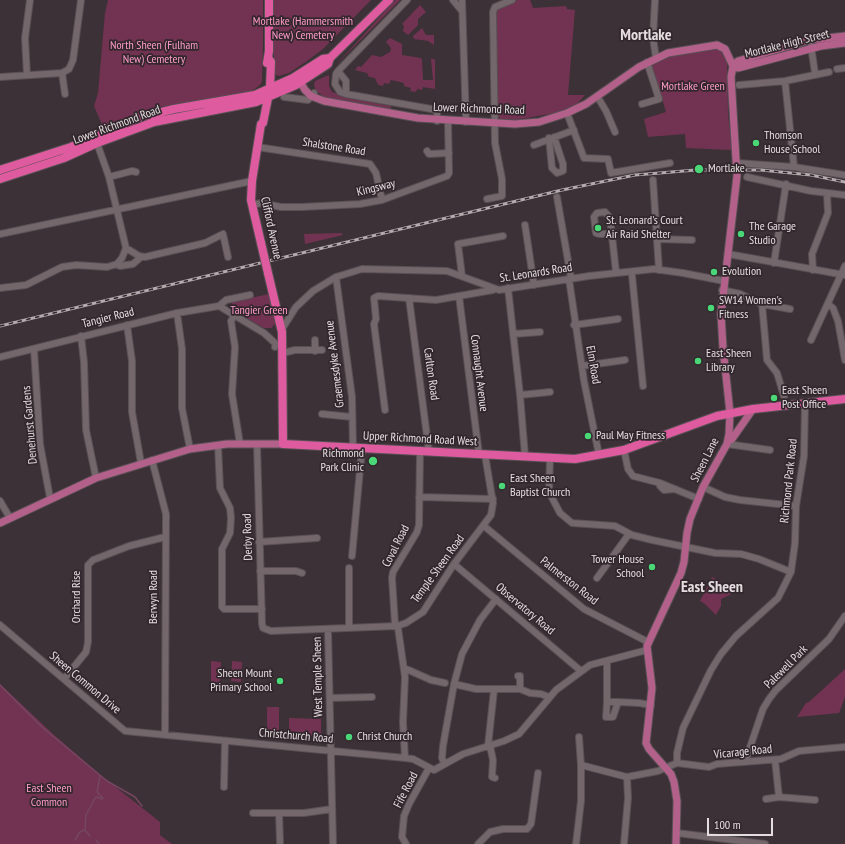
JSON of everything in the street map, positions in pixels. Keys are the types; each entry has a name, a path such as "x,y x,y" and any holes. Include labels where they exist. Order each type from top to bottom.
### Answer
{"highway":[{"name":"Clifford Avenue","path":"269,0 269,59 271,62 252,181 252,205 282,329 281,338"},
{"path":"266,94 301,78 323,59 330,58 390,0"},
{"name":"Lower Richmond Road","path":"0,170 71,147 141,117 210,107 266,94"},
{"name":"Lower Richmond Road","path":"0,179 64,158 97,143 175,113"},
{"name":"Clifford Avenue","path":"278,313 283,353 283,444"},
{"name":"Upper Richmond Road West","path":"283,444 575,459 624,450 702,420 730,413 845,399"}],"main road":[{"name":"Mortlake High Street","path":"733,66 738,61 845,36"},
{"name":"Mortlake High Street","path":"811,44 845,43"},
{"name":"Lower Richmond Road","path":"314,95 324,101 393,114 436,120 495,124 528,124 568,113 586,104 648,62 668,53 717,45 725,49 733,66"},
{"name":"Sheen Lane","path":"676,844 677,801 674,782 665,767 649,749 646,743 651,705 652,680 647,650 648,642 680,573 686,546 688,525 703,487 727,442 730,413 721,330 722,290 737,180 731,77 733,66"},
{"path":"301,78 314,95"},
{"path":"727,442 732,439 753,409"},
{"name":"Upper Richmond Road West","path":"0,523 50,498 96,478 190,449 218,445 283,444"}],"street":[{"path":"27,75 25,38 30,0"},
{"path":"0,77 62,73 69,69 73,60 81,0"},
{"path":"407,0 338,71 336,74 335,84 340,92 346,94 437,110 436,120"},
{"path":"453,0 462,12"},
{"path":"462,0 466,122"},
{"path":"487,199 502,196 502,179 495,143 492,12 495,7 512,0"},
{"path":"655,0 653,38 656,58"},
{"path":"811,44 815,73"},
{"path":"642,104 659,98 648,62"},
{"path":"837,69 845,68"},
{"path":"338,71 346,80 346,94"},
{"path":"739,85 785,81 815,73 829,72"},
{"path":"62,73 64,94"},
{"path":"785,81 794,167"},
{"name":"Lower Richmond Road","path":"284,97 308,100 314,95"},
{"path":"596,96 606,111 614,132"},
{"path":"393,114 395,103"},
{"path":"568,113 584,158 606,158 609,162 611,173 670,163"},
{"name":"Kingsway","path":"252,205 261,203 281,207 332,206 382,200 447,176 449,173 448,121"},
{"path":"534,146 574,130"},
{"path":"551,138 564,164 563,172 557,173 552,168 551,138"},
{"path":"97,143 109,177 126,248 122,258 117,264"},
{"name":"Shalstone Road","path":"257,147 370,164 376,173 382,200"},
{"path":"427,152 429,154 449,153"},
{"path":"737,164 794,167 845,175"},
{"path":"109,177 132,171 136,172"},
{"path":"747,177 786,184 827,194 845,195"},
{"path":"653,180 659,270"},
{"path":"0,234 116,208 252,181"},
{"path":"774,263 786,184"},
{"path":"813,270 812,254 828,213 827,194"},
{"name":"Elm Road","path":"557,197 570,279 574,325 599,455"},
{"path":"610,234 600,234 596,232 594,217 596,213 605,212 610,218 610,234 616,272"},
{"path":"525,225 534,285"},
{"path":"0,288 26,285 62,267 76,265 107,266 117,264 120,266 133,264 141,257 205,243 223,234 228,257"},
{"path":"462,276 458,244 503,236"},
{"path":"657,239 692,240"},
{"path":"126,248 141,257"},
{"path":"728,254 843,274"},
{"path":"811,340 843,274 845,266"},
{"name":"St. Leonards Road","path":"282,329 290,315 313,291 336,277 349,272 376,268 435,270 462,276 495,290 616,272 659,270 724,281"},
{"path":"632,275 643,386"},
{"name":"Graemesdyke Avenue","path":"336,277 352,397 352,417 357,448 352,556"},
{"path":"508,288 525,456"},
{"path":"385,410 374,324 376,318 373,301 374,298 378,296 436,300 495,290"},
{"path":"722,290 745,296 752,301 762,304 790,309"},
{"name":"Tangier Road","path":"2,356 177,313 219,306 226,300 250,295"},
{"name":"Connaught Avenue","path":"458,296 482,454"},
{"name":"Carlton Road","path":"410,298 429,452"},
{"path":"762,304 767,360 778,373 784,396"},
{"path":"828,304 833,308 842,321 845,360"},
{"path":"219,306 264,333 276,344 275,347"},
{"path":"177,313 183,356 182,408 190,449"},
{"path":"234,316 231,321 235,347 232,394 240,444"},
{"path":"574,325 618,319"},
{"path":"127,325 132,361 132,412 141,463"},
{"path":"513,334 540,332"},
{"path":"81,336 84,362 86,430 96,478"},
{"path":"283,353 319,350 314,340"},
{"name":"Denehurst Gardens","path":"34,349 40,444 50,498"},
{"path":"582,366 625,360"},
{"path":"520,395 550,392"},
{"name":"Richmond Park Road","path":"677,763 677,753 683,728 711,670 721,654 736,636 778,598 791,572 795,543 796,506 804,456 805,403"},
{"path":"322,414 352,417"},
{"path":"727,442 770,450"},
{"name":"Derby Road","path":"257,444 263,628"},
{"path":"218,445 220,488 230,508 231,518 230,533 222,549 222,607 224,609 262,609"},
{"path":"624,450 630,473 660,482 699,499"},
{"name":"Coval Road","path":"405,758 403,722 404,668 397,626 395,624 393,572 417,532 420,452"},
{"name":"Temple Sheen Road","path":"263,628 271,632 397,626 406,624 423,612 454,564 484,526 493,511 493,499 482,454"},
{"path":"550,458 549,492 565,519 572,522 615,526 629,534 715,553 742,554 791,572"},
{"name":"Berwyn Road","path":"152,460 166,514 165,735"},
{"path":"703,487 725,497 796,506"},
{"path":"419,497 493,499"},
{"path":"0,501 10,518"},
{"name":"Palmerston Road","path":"484,526 584,609 648,642"},
{"path":"597,578 629,534"},
{"name":"Orchard Rise","path":"64,680 86,652 88,642 88,565 93,560 129,546 165,536"},
{"path":"259,542 317,538"},
{"name":"Observatory Road","path":"454,564 581,671"},
{"path":"349,568 349,628"},
{"path":"260,571 296,571 302,573"},
{"path":"444,763 442,758 443,746 454,684 462,654 468,639 496,599"},
{"name":"Palewell Park","path":"745,762 763,709 769,699 776,690 829,639 845,616"},
{"name":"Sheen Common Drive","path":"0,625 125,731 165,735"},
{"name":"West Temple Sheen","path":"328,630 333,844"},
{"path":"428,768 434,770 465,752 489,746 519,734 549,697 581,671 596,662 608,661 647,650"},
{"path":"608,661 606,717 613,717 618,702"},
{"path":"404,668 431,680 445,682"},
{"path":"518,676 520,676 520,689"},
{"path":"454,684 476,689 520,689 549,697"},
{"path":"494,690 489,746 493,760 492,777 495,778"},
{"path":"330,698 372,698"},
{"path":"607,702 651,705"},
{"name":"Christchurch Road","path":"165,735 414,759 428,768"},
{"path":"576,844 581,800 579,737"},
{"path":"224,787 225,741"},
{"name":"Vicarage Road","path":"627,777 658,772 665,767 677,763 709,767 718,764 775,760 786,758 799,751 845,748"},
{"path":"775,760 778,797"},
{"path":"581,765 627,777 628,798 624,844"},
{"name":"Fife Road","path":"406,844 402,837 404,816 428,768"},
{"path":"478,844 490,832 503,829 527,829 531,824 538,773"},
{"path":"766,799 778,797 815,800"},
{"path":"254,813 279,813 332,809"},
{"path":"279,813 280,842"},
{"path":"677,834 765,844"}],"green space":[{"name":"North Sheen (Fulham New) Cemetery","path":"108,0 263,0 262,81 260,85 252,91 154,108 141,112 104,129 94,106 98,93 105,13"},
{"name":"Mortlake (Hammersmith New) Cemetery","path":"273,0 371,0 323,49 289,73 279,76 276,75 274,69"},
{"path":"395,0 400,0 334,67"},
{"path":"517,0 530,0 533,8 566,6 567,9 575,10 568,95 585,95 577,104 555,113 515,120 501,119 496,116 496,10"},
{"path":"420,5 426,12 418,19 418,25 408,35 403,31 404,26 402,24"},
{"path":"422,28 426,35 434,35 434,45 428,41 414,39 413,36"},
{"path":"390,38 402,44 402,55 421,58 423,80 433,80 431,59 435,59 435,89 423,87 422,90 417,89 416,92 410,91 411,88 404,86 404,83 391,80 389,84 384,83 383,86 378,85 375,78 369,77 367,73 355,70 358,66 361,67 372,55 381,57 390,52 391,48 386,42"},
{"name":"Mortlake Green","path":"714,48 721,49 727,58 728,114 732,150 686,148 685,134 648,137 644,119 666,112 652,65 670,57"},
{"path":"329,75 329,86 332,92 354,99 391,106 391,109 326,98 316,91 314,85 315,81"},
{"path":"341,233 343,235 305,244 304,234"},
{"name":"Tangier Green","path":"269,294 275,321 275,324 271,328 264,328 231,308 232,302"},
{"path":"712,577 721,582 722,585 729,586 728,591 731,592 730,595 721,599 721,606 716,615 700,601"},
{"path":"211,661 221,662 220,682 211,682"},
{"path":"232,661 242,662 241,682 231,681"},
{"path":"845,669 845,697 839,713 797,717 806,703 809,702"},
{"name":"East Sheen Common","path":"0,684 54,735 103,777 160,822 160,835 172,844 0,844"},
{"path":"267,707 279,707 279,733 267,733"},
{"path":"289,718 321,719 321,736 289,736"}],"waterway":[{"path":"0,685 42,727 107,781 135,797 142,806"},
{"path":"100,776 97,792 103,798"},
{"path":"90,836 85,830 86,815 95,798 97,797 102,799"},
{"path":"75,840 80,832 84,830"},
{"path":"96,840 99,844"}],"railway":[{"path":"0,326 562,190 635,175 696,170 761,170 811,175 845,182"}],"place":[{"name":"Thomson House School","path":"756,143"},
{"name":"Mortlake","path":"699,169"},
{"name":"St. Leonard's Court Air Raid Shelter","path":"598,228"},
{"name":"The Garage Studio","path":"741,234"},
{"name":"Evolution","path":"714,272"},
{"name":"SW14 Women's Fitness","path":"711,308"},
{"name":"East Sheen Library","path":"698,361"},
{"name":"East Sheen Post Office","path":"774,398"},
{"name":"Paul May Fitness","path":"588,436"},
{"name":"Richmond Park Clinic","path":"373,461"},
{"name":"East Sheen Baptist Church","path":"502,486"},
{"name":"Tower House School","path":"652,567"},
{"name":"Sheen Mount Primary School","path":"280,681"},
{"name":"Christ Church","path":"349,737"}],"district":[{"name":"Mortlake","path":"646,35"},
{"name":"East Sheen","path":"712,587"}]}
